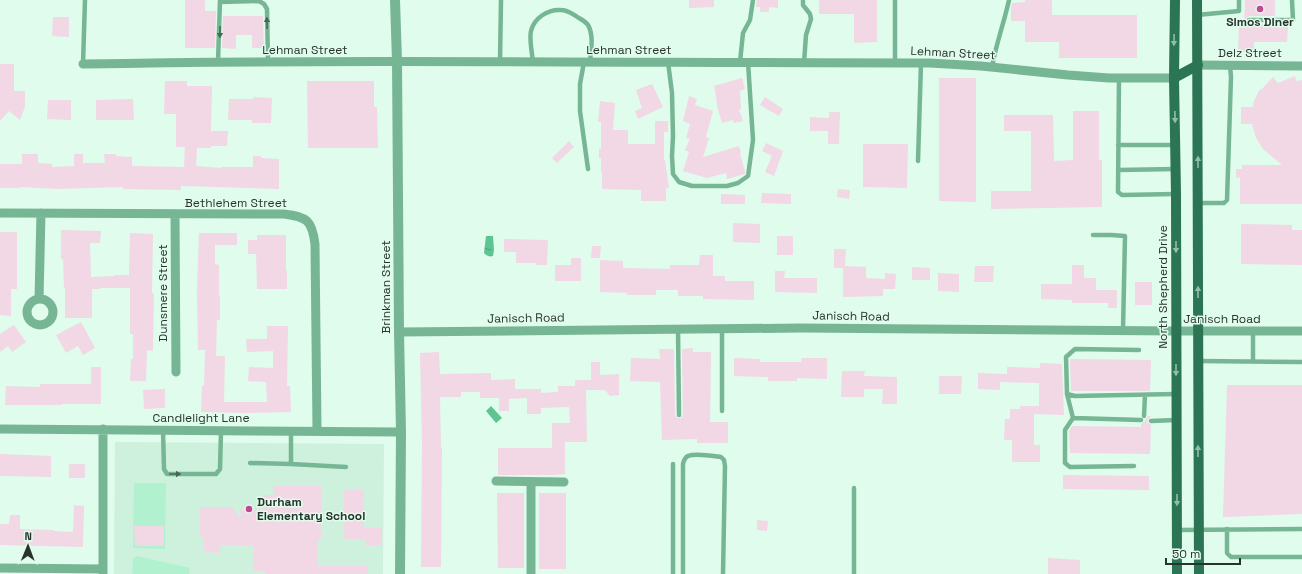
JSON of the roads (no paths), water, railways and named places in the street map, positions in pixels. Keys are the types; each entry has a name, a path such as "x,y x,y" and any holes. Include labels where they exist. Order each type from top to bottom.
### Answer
{"main road":[{"name":"North Shepherd Drive","path":"1175,0 1174,78 1176,169 1177,574"},
{"path":"1197,0 1199,574"},
{"path":"1174,78 1198,65"}],"street":[{"name":"Brinkman Street","path":"395,0 401,432 400,574"},
{"name":"Lehman Street","path":"83,64 397,61 921,63 992,67 1068,75 1119,78 1174,78"},
{"name":"Delz Street","path":"1198,65 1302,66"},
{"name":"Bethlehem Street","path":"0,213 284,214 299,216 309,222 313,230 315,244 317,430"},
{"path":"39,299 41,213"},
{"name":"Dunsmere Street","path":"175,214 176,372"},
{"name":"Janisch Road","path":"399,332 722,328 1302,331"},
{"name":"Candlelight Lane","path":"0,429 317,430 401,432"},
{"path":"0,568 103,572 103,429"},
{"path":"496,481 564,482"},
{"path":"531,482 531,574"}],"lane":[{"path":"83,64 85,0"},
{"path":"500,62 501,0"},
{"path":"668,62 672,104 673,174 679,182 692,186 727,186 738,183 748,176 753,140 744,62 743,33 750,20 753,0"},
{"path":"803,0 803,5 810,14 811,20 806,35 804,63"},
{"path":"894,0 895,63"},
{"path":"992,67 995,50 1009,0"},
{"path":"1197,15 1239,11 1239,0"},
{"path":"1249,20 1293,20 1292,0"},
{"path":"218,62 220,1 259,1 264,4 267,9 268,62"},
{"path":"533,62 530,32 537,19 543,14 561,10 583,20 588,26 591,33 587,62 580,84 580,111 588,169"},
{"path":"918,162 921,63"},
{"path":"1198,203 1224,203 1227,200 1231,77 1230,65"},
{"path":"1119,78 1118,192 1122,195 1176,194"},
{"path":"1118,145 1175,145"},
{"path":"1118,170 1176,169"},
{"path":"1093,235 1125,236 1123,330"},
{"path":"722,328 722,411"},
{"path":"678,329 679,415"},
{"path":"1253,331 1253,362"},
{"path":"1073,418 1067,394 1066,357 1075,349 1139,350"},
{"path":"1198,361 1302,362"},
{"path":"1067,394 1076,396 1176,394"},
{"path":"1144,416 1145,395"},
{"path":"1073,418 1141,420"},
{"path":"1073,418 1064,430 1065,463 1070,467 1134,466"},
{"path":"1151,421 1176,420"},
{"path":"163,430 164,468 167,474 216,474 220,468 221,430"},
{"path":"291,430 291,464"},
{"path":"683,574 683,464 684,459 688,456 721,457 724,460 724,574"},
{"path":"250,463 346,467"},
{"path":"673,464 673,574"},
{"path":"854,488 854,574"},
{"path":"1227,529 1227,553 1231,557 1302,557"},
{"path":"1177,530 1302,529"}],"water":[{"path":"486,236 493,236 493,256 488,256 484,253"},
{"path":"491,406 502,418 496,423 486,411"}],"place":[{"name":"Simos Diner","path":"1260,9"},
{"name":"Durham Elementary School","path":"249,509"}]}
